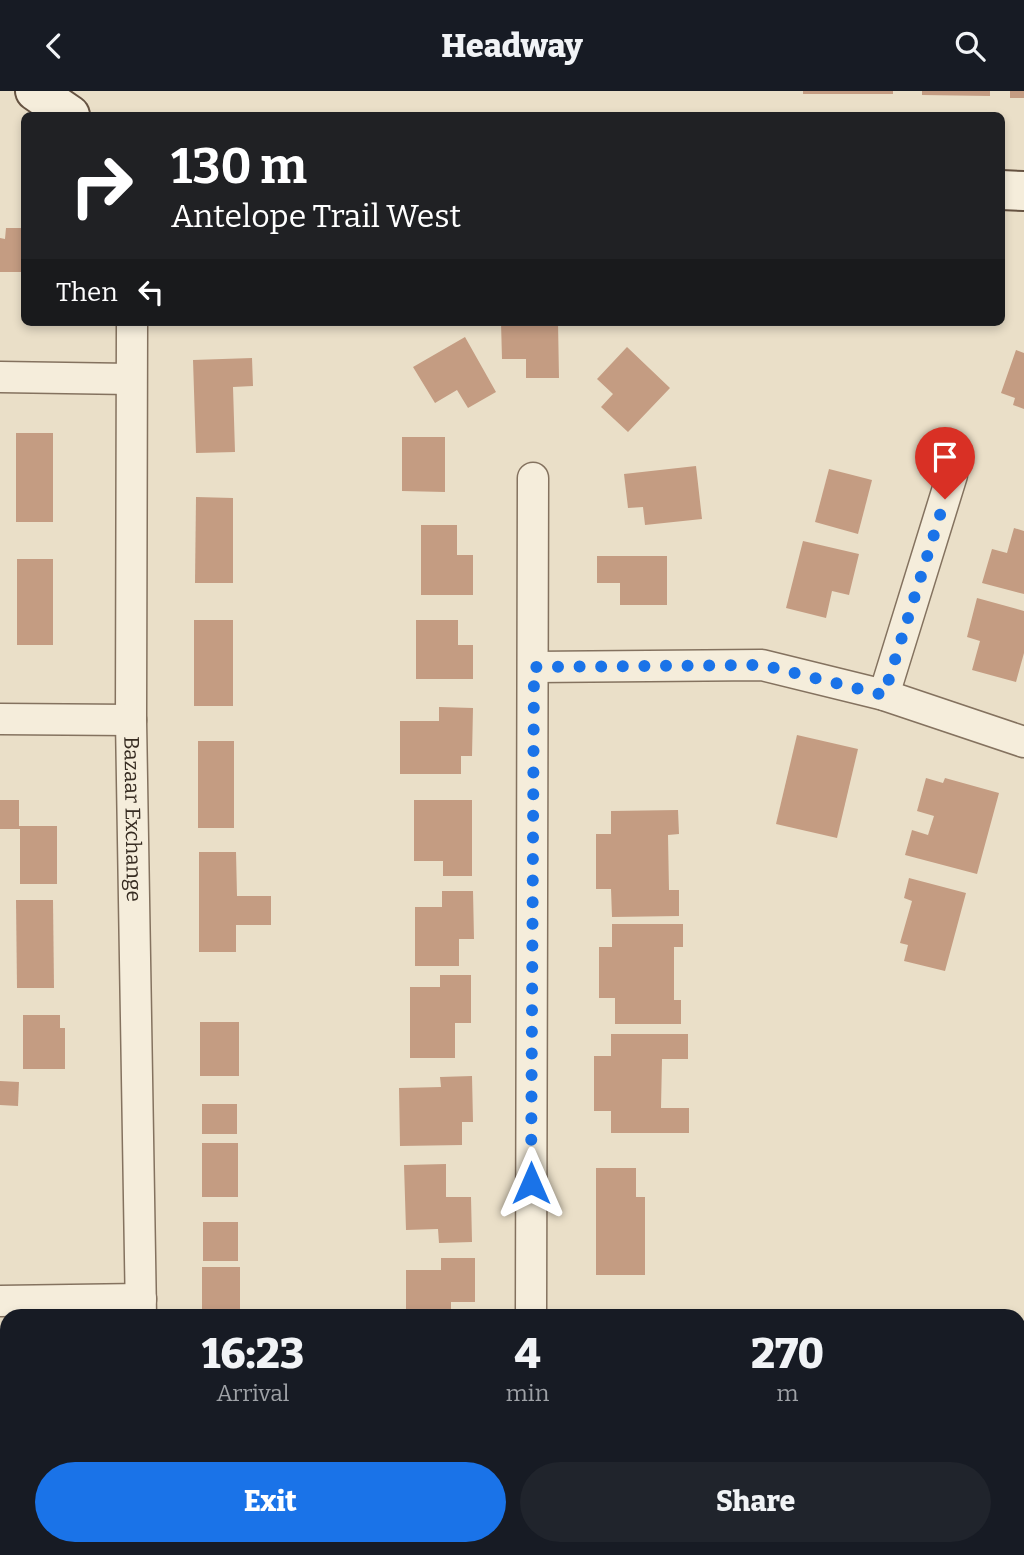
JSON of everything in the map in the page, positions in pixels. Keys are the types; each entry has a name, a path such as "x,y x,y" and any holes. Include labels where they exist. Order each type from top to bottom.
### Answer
{"main road":[{"path":"35,91 66,112"},
{"path":"1005,190 1024,191"}],"street":[{"name":"Bazaar Exchange","path":"132,326 131,720 141,1308"},
{"path":"0,377 131,379"},
{"path":"884,695 952,475"},
{"path":"531,1309 533,478"},
{"path":"534,667 762,665 884,695 1024,742"},
{"path":"0,719 131,720"},
{"path":"0,1301 141,1308"}],"building":[{"path":"803,91 893,91 893,94 803,94"},
{"path":"922,91 990,91 990,96 922,95"},
{"path":"1010,91 1024,91 1024,98 1010,98"},
{"path":"6,228 21,228 21,272 0,272 0,238 5,239"},
{"path":"501,326 558,326 559,378 526,378 526,359 502,359"},
{"path":"465,337 496,392 468,408 457,390 435,403 413,367"},
{"path":"627,347 670,388 628,432 601,407 613,394 597,379"},
{"path":"1016,350 1024,353 1024,409 1013,405 1015,398 1001,393"},
{"path":"252,358 253,386 233,387 235,452 196,453 193,360"},
{"path":"16,433 53,433 53,522 16,522"},
{"path":"402,437 445,437 445,492 402,491"},
{"path":"696,466 702,519 645,525 643,507 628,508 624,474"},
{"path":"829,469 872,480 858,534 815,522"},
{"path":"196,497 233,498 233,583 195,583"},
{"path":"421,525 457,525 457,555 473,555 473,595 421,595"},
{"path":"1014,528 1024,531 1024,594 982,583 992,549 1007,553"},
{"path":"803,541 859,554 849,595 832,591 826,618 786,608"},
{"path":"597,556 667,556 667,605 620,605 620,583 597,583"},
{"path":"17,559 53,559 53,645 17,645"},
{"path":"977,598 1024,611 1024,653 1016,682 972,670 980,641 967,637"},
{"path":"194,620 233,620 233,706 194,706"},
{"path":"416,620 458,620 458,645 473,645 473,679 416,679"},
{"path":"439,707 473,708 472,756 461,756 461,774 400,774 400,721 439,721"},
{"path":"797,735 858,749 837,838 776,824"},
{"path":"198,741 234,741 234,828 198,828"},
{"path":"926,778 943,783 945,778 999,793 977,874 905,855 912,830 928,835 934,816 917,811"},
{"path":"0,800 19,800 19,826 57,826 57,884 20,884 20,829 0,829"},
{"path":"414,800 472,800 472,876 443,876 443,861 414,861"},
{"path":"678,810 679,834 668,835 669,890 679,890 679,916 612,917 611,889 596,889 596,834 611,834 611,811"},
{"path":"199,852 236,852 237,896 271,896 271,925 236,925 236,952 199,952"},
{"path":"909,878 966,893 945,971 904,961 908,945 900,943 912,901 904,898"},
{"path":"442,891 473,891 474,939 459,939 459,966 415,966 415,907 442,907"},
{"path":"16,900 53,900 54,988 17,988"},
{"path":"612,924 683,924 683,947 674,947 674,1000 681,1000 681,1024 615,1024 615,998 599,998 599,947 612,947"},
{"path":"440,975 471,975 471,1023 455,1023 455,1058 410,1058 410,987 440,987"},
{"path":"23,1015 60,1015 60,1028 65,1028 65,1069 23,1069"},
{"path":"200,1022 239,1022 239,1076 200,1076"},
{"path":"611,1034 688,1034 688,1059 662,1059 661,1108 689,1108 689,1133 611,1133 611,1111 594,1111 594,1056 611,1056"},
{"path":"472,1076 473,1122 462,1122 462,1145 400,1146 399,1088 441,1087 440,1077"},
{"path":"0,1081 19,1082 18,1106 0,1105"},
{"path":"202,1104 237,1104 237,1134 202,1134"},
{"path":"202,1143 238,1143 238,1197 202,1197"},
{"path":"446,1164 446,1197 471,1197 472,1242 439,1243 438,1229 406,1230 404,1165"},
{"path":"596,1168 636,1168 636,1197 645,1197 645,1275 596,1275"},
{"path":"203,1222 238,1222 238,1261 203,1261"},
{"path":"441,1258 475,1258 475,1302 451,1302 451,1309 406,1309 406,1270 441,1270"},
{"path":"202,1267 240,1267 240,1309 202,1309"}],"route":[{"path":"531,1183 534,667 762,665 884,695 945,499"}]}
